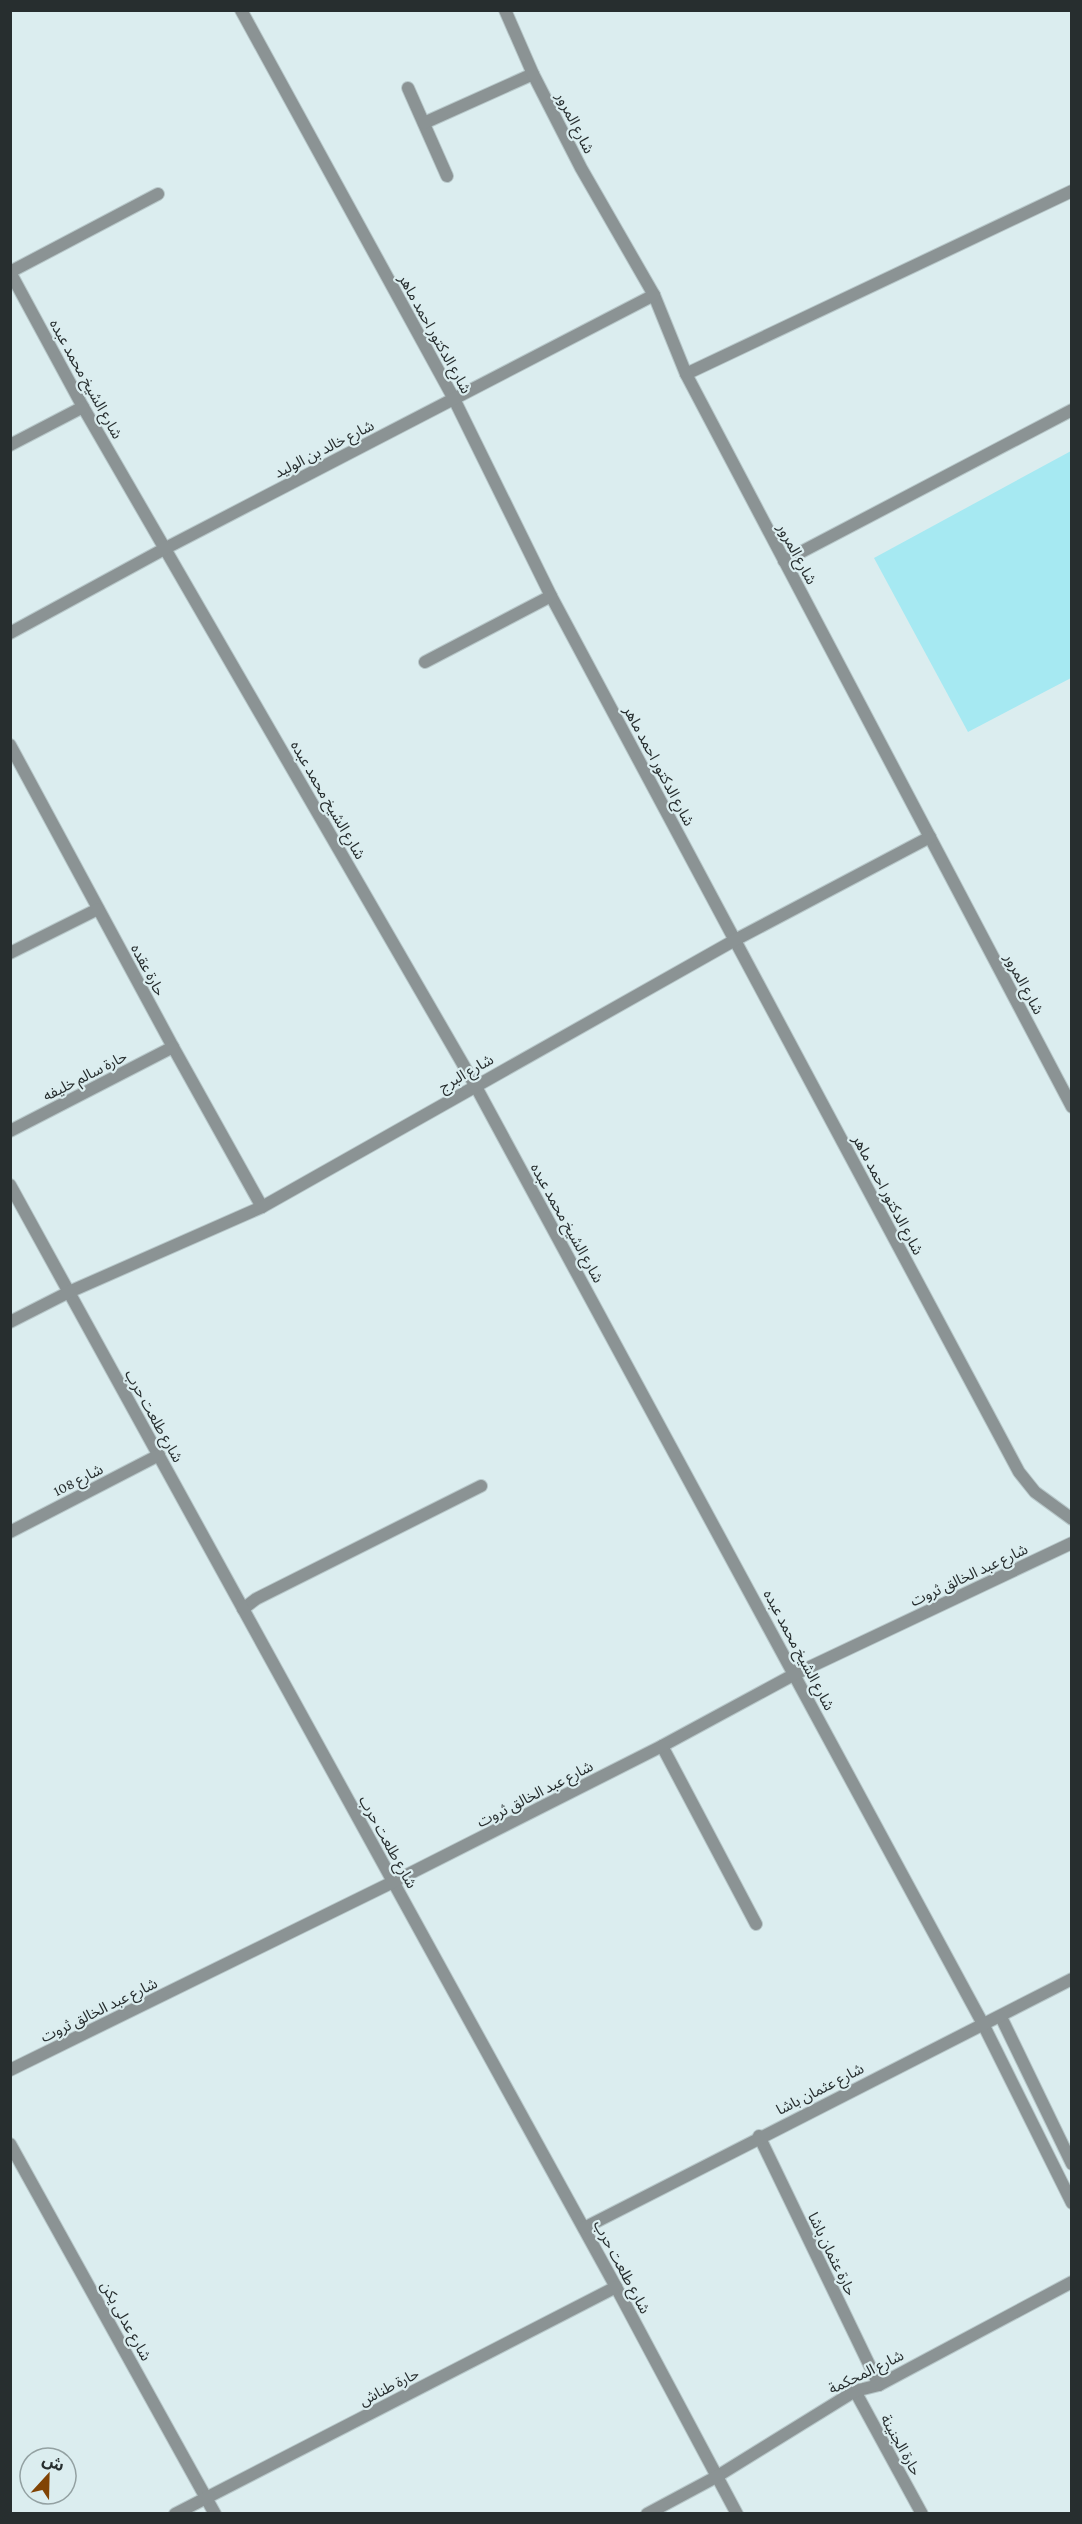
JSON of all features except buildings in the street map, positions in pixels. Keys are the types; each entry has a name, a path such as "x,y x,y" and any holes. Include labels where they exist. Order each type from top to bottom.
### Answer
{"street":[{"name":"شارع الدكتور احمد ماهر","path":"241,10 454,399 551,596 1019,1472 1035,1492 1071,1519"},
{"name":"شارع المرور","path":"505,10 533,74 581,168 654,296 686,374 1071,1107"},
{"path":"424,123 533,74"},
{"path":"408,88 447,176"},
{"path":"686,374 1071,191"},
{"path":"10,272 158,194"},
{"name":"شارع الشيخ محمد عبده","path":"10,272 82,407 166,548 475,1085 983,2024 1071,2203"},
{"name":"شارع خالد بن الوليد","path":"10,633 166,548 654,296"},
{"path":"10,445 82,407"},
{"path":"784,561 1071,410"},
{"path":"425,662 551,596"},
{"name":"حارة عقده","path":"10,745 16,772 98,909 262,1207"},
{"name":"شارع البرج","path":"10,1322 69,1292 262,1207 735,940 930,837"},
{"path":"10,953 98,909"},
{"name":"حارة سالم خليفه","path":"10,1131 173,1047"},
{"name":"شارع طلعت حرب","path":"10,1185 584,2228 736,2514"},
{"name":"شارع 108","path":"10,1532 159,1455"},
{"path":"243,1609 256,1599 481,1486"},
{"name":"شارع عبد الخالق ثروت","path":"10,2070 393,1882 662,1746 795,1674 1071,1543"},
{"path":"662,1746 756,1924"},
{"name":"شارع عثمان باشا","path":"584,2228 759,2136 1001,2017 1071,1979"},
{"path":"1001,2017 1071,2164"},
{"name":"حارة عثمان باشا","path":"759,2136 879,2385"},
{"name":"شارع عدلى يكن","path":"10,2144 215,2514"},
{"name":"شارع المحكمة","path":"647,2514 716,2477 855,2391 879,2385 1071,2282"},
{"name":"حارة طناش","path":"175,2514 616,2287"},
{"name":"حارة الجنينة","path":"855,2391 922,2514"}],"shaded area":[{"path":"1071,451 1071,678 968,732 874,558"}]}
